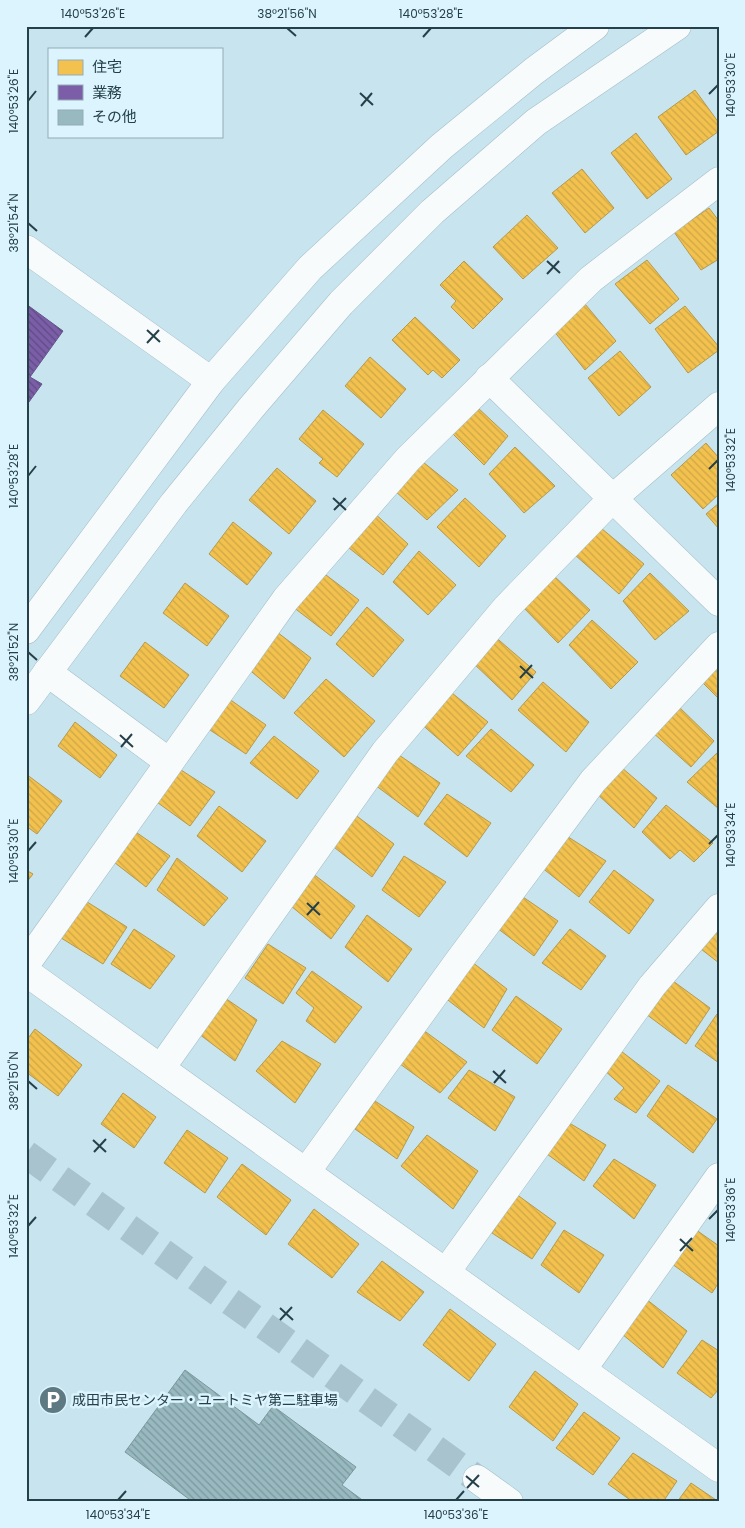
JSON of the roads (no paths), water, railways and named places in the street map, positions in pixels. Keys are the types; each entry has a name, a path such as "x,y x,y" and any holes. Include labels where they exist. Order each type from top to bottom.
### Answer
{"street":[{"path":"26,630 212,382 317,262 442,146 594,26"},
{"path":"26,701 174,502 341,303 432,212 536,122 677,26"},
{"path":"26,964 286,599 408,459 591,279 719,181"},
{"path":"26,249 212,382"},
{"path":"489,378 719,602"},
{"path":"161,1068 385,752 506,608 612,499 719,406"},
{"path":"306,1172 452,970 593,781 719,646"},
{"path":"47,672 169,762"},
{"path":"446,1272 652,986 719,908"},
{"path":"26,972 582,1370 717,1463"},
{"path":"582,1370 719,1177"},
{"path":"477,1478 510,1502"}],"tunnel":[{"path":"26,1154 477,1479"}],"place":[{"name":"成田市民センター・ユートミヤ第二駐車場","path":"53,1400"}]}
